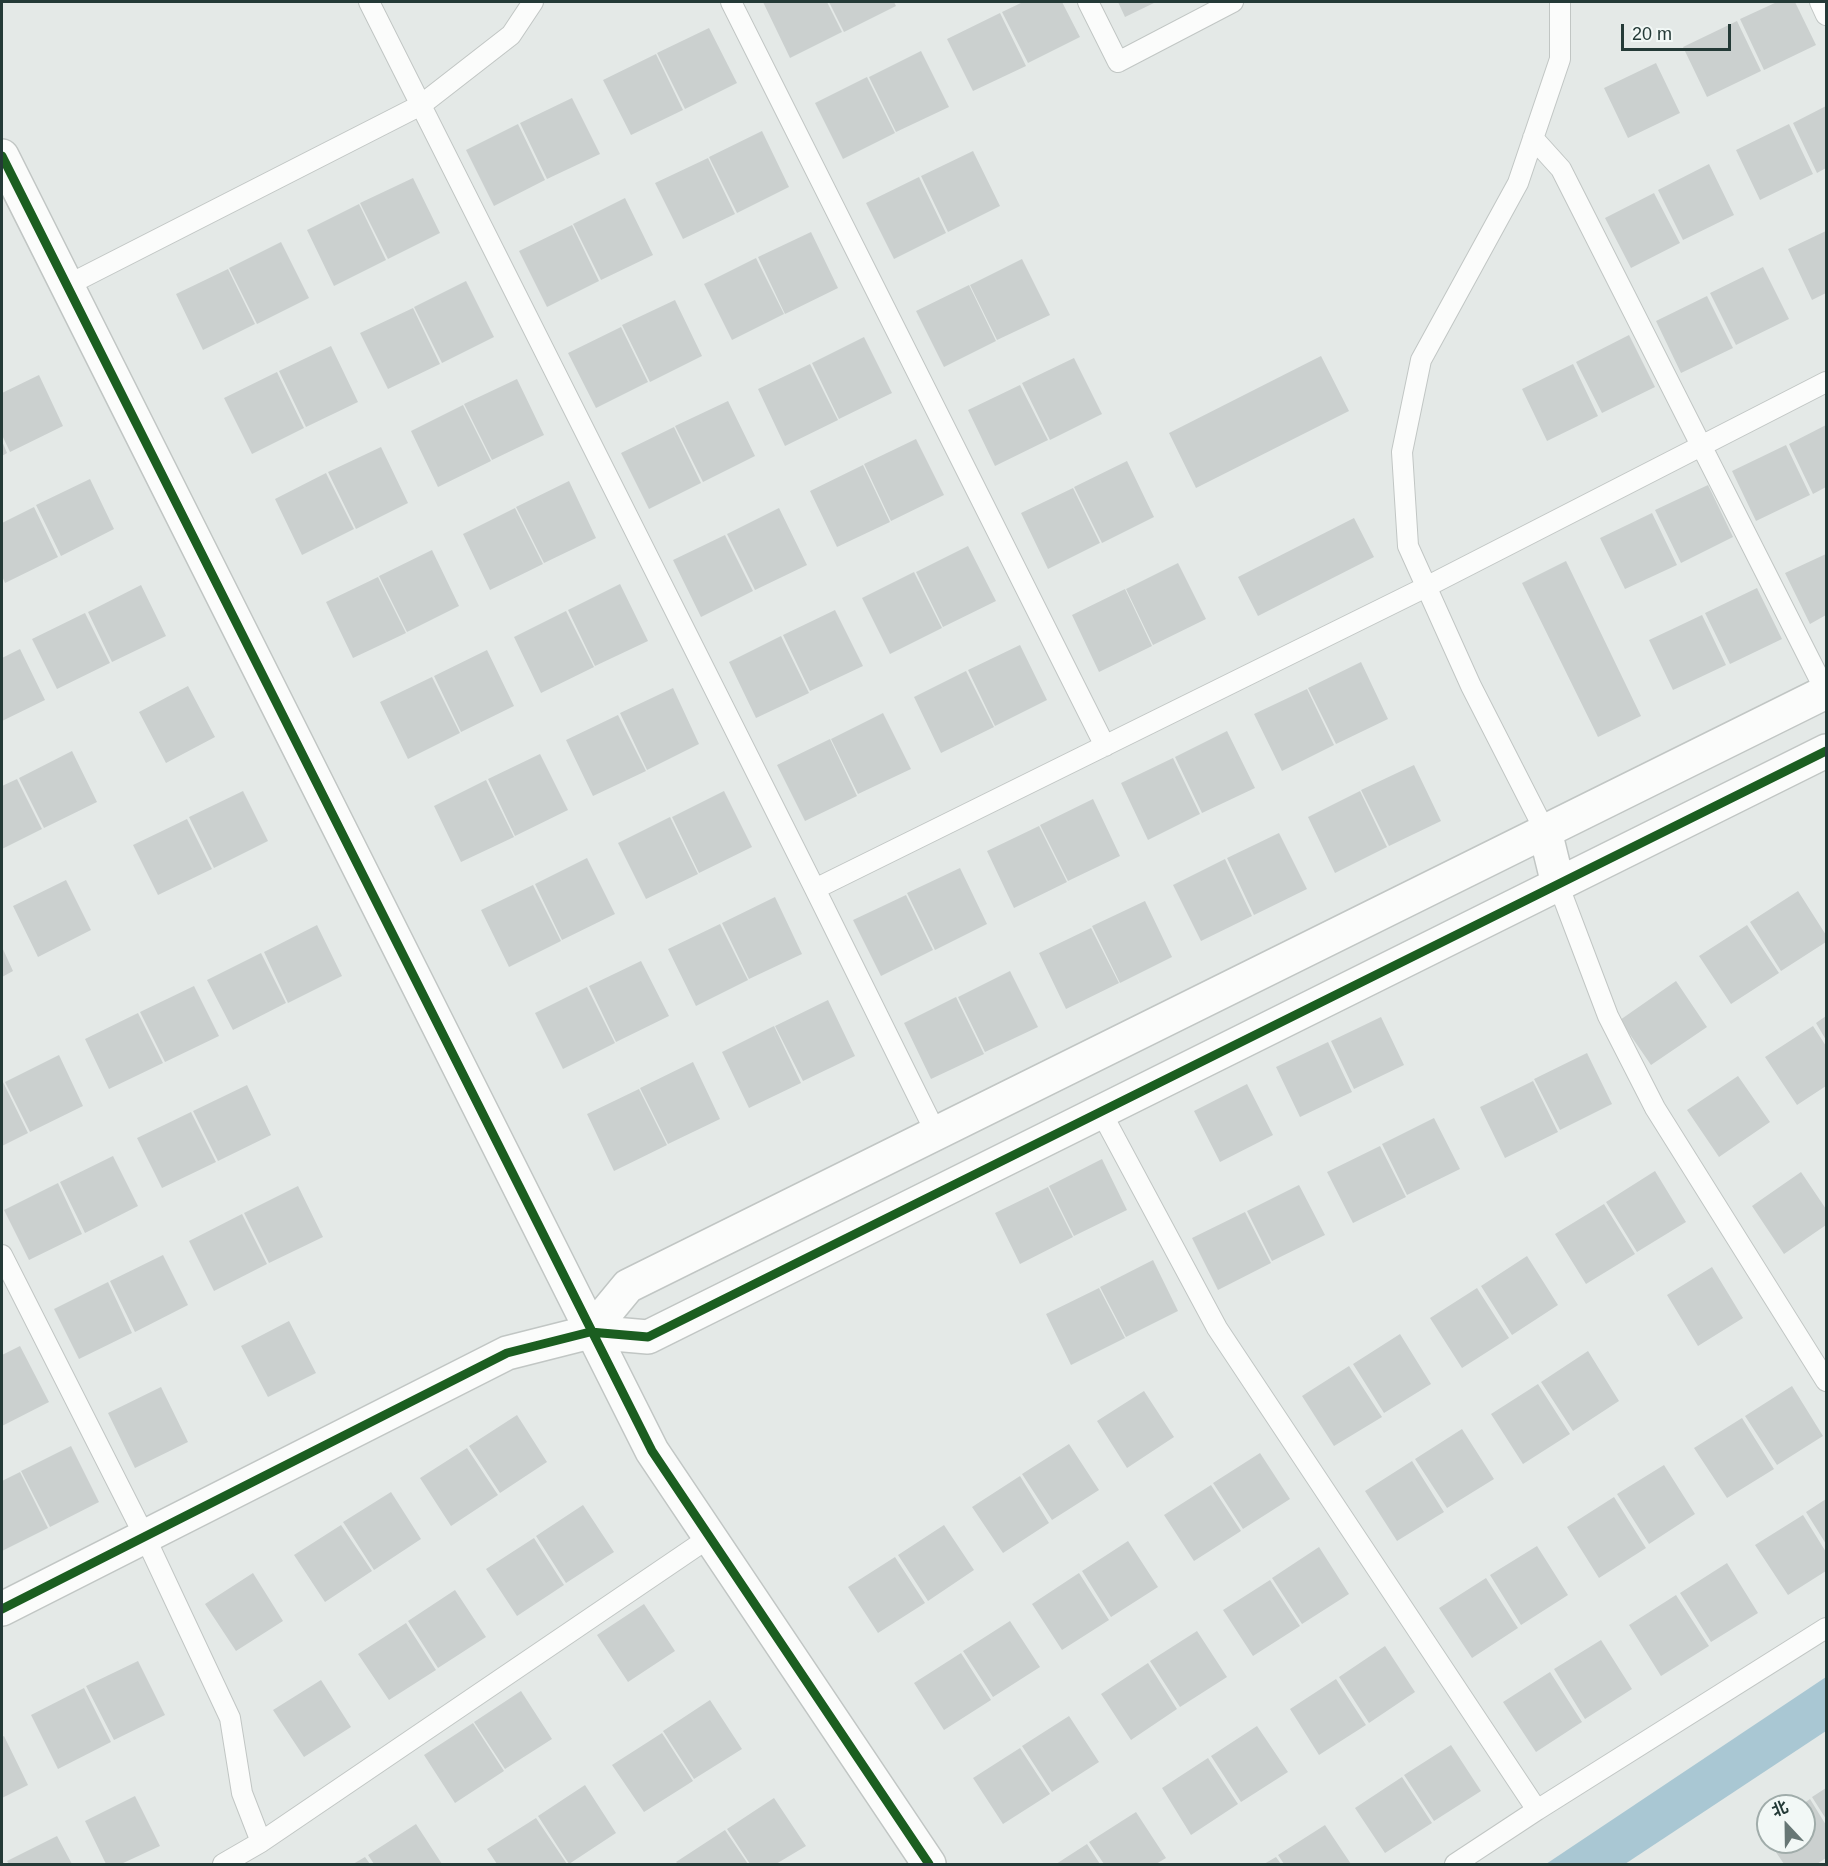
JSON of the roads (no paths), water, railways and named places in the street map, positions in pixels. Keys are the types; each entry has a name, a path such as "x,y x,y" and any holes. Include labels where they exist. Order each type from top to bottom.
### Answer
{"street":[{"path":"2,156 590,1332 652,1451 929,1864"},
{"path":"590,1332 628,1286 1826,692"},
{"path":"2,1609 507,1353 590,1332 648,1337 1827,751"},
{"path":"1545,831 1558,884"}],"lane":[{"path":"369,2 936,1133"},
{"path":"66,286 421,105 511,35 533,2"},
{"path":"731,2 1105,746"},
{"path":"1088,2 1118,62 1233,2"},
{"path":"1545,831 1471,686 1408,546 1402,452 1421,360 1518,183 1560,59 1560,2"},
{"path":"1820,2 1827,15"},
{"path":"1533,138 1561,169 1703,445 1826,692"},
{"path":"815,889 1426,587 1827,382"},
{"path":"1558,884 1608,1016 1655,1108 1827,1381"},
{"path":"1101,1112 1217,1328 1537,1810"},
{"path":"2,1255 145,1537 230,1718 242,1793 261,1842"},
{"path":"234,1862 710,1537"},
{"path":"1455,1864 1827,1628"}],"water":[{"path":"1826,1677 1826,1731 1625,1864 1546,1864"}]}
